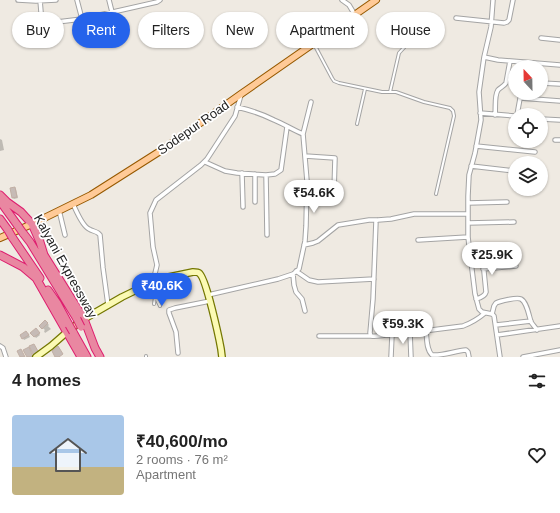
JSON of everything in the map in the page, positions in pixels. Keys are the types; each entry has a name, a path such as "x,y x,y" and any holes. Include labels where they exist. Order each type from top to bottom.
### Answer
{"highway":[{"name":"Kalyani Expressway","path":"0,195 21,212 32,224 44,255 100,357"},
{"path":"0,202 30,242 80,319 81,327 96,357"},
{"path":"0,219 57,303 81,357"},
{"path":"0,255 23,267 36,278 87,357"}],"main road":[{"name":"Sodepur Road","path":"359,12 376,0"},
{"name":"Sodepur Road","path":"0,238 92,195 165,148 307,48"}],"street":[{"path":"18,0 56,0"},
{"path":"40,0 41,12"},
{"path":"77,0 80,12"},
{"path":"109,0 112,12 157,2 160,0"},
{"path":"136,0 137,6"},
{"path":"342,0 349,5 353,12"},
{"path":"492,314 482,312 479,309 476,299 468,237 468,203 469,175 481,120 479,92 484,57 491,27 493,0"},
{"path":"456,18 504,23 509,20 513,0"},
{"path":"541,38 560,40"},
{"path":"484,57 508,61"},
{"path":"548,65 560,65"},
{"path":"495,115 498,91 506,83 508,72"},
{"path":"548,83 560,84"},
{"path":"153,282 157,265 150,213 152,208 156,200 205,162 235,116 241,94"},
{"path":"547,100 560,101"},
{"path":"178,353 176,332 169,310 278,279 294,273 299,269 306,226 305,156 303,134 311,102"},
{"path":"237,107 274,119 303,134"},
{"path":"480,113 508,116"},
{"path":"548,119 560,120"},
{"path":"205,162 225,171 266,175 275,174 281,170 287,127"},
{"path":"554,140 560,140"},
{"path":"476,146 535,152"},
{"path":"305,156 335,158 334,192"},
{"path":"471,166 508,170"},
{"path":"242,173 243,207"},
{"path":"255,174 255,202"},
{"path":"266,175 267,235"},
{"path":"306,188 321,189"},
{"path":"468,203 507,202"},
{"path":"73,204 86,227 100,235 108,305"},
{"path":"59,210 66,235"},
{"path":"304,245 318,241 338,225 391,219 414,214 468,214"},
{"path":"372,336 370,334 374,279 375,233 376,221 378,220"},
{"path":"468,223 514,222"},
{"path":"418,240 468,237"},
{"path":"476,299 482,297 486,292 482,251 484,249 506,247"},
{"path":"484,270 516,266"},
{"path":"36,357 70,330 80,319 159,279 193,272 198,272 201,275 209,298 222,357"},
{"path":"294,273 309,280 318,282 374,279"},
{"path":"294,273 294,285 296,292 302,299 305,311"},
{"path":"500,357 496,325 492,314 496,303 519,298 523,301 531,321 537,330"},
{"path":"319,336 392,335 463,326 476,320 484,313"},
{"path":"496,325 531,321"},
{"path":"497,335 560,326"},
{"path":"426,330 428,350 432,355 466,350 469,357"},
{"path":"410,332 411,357"},
{"path":"391,357 392,335"},
{"path":"0,346 3,348 6,357"},
{"path":"523,357 546,355 560,350"}],"lane":[{"path":"316,48 334,81 365,89 382,92 396,92 424,102 450,108 453,111 454,116 436,194"},
{"path":"390,92 399,53 404,48"},
{"path":"357,124 365,89"},
{"path":"153,282 160,306"},
{"path":"154,304 156,296"}],"building":[{"path":"15,187 17,197 12,198 10,188"},
{"path":"45,320 48,323 42,329 39,326"},
{"path":"36,328 40,333 34,337 30,333"},
{"path":"26,331 29,335 22,339 20,335"},
{"path":"34,344 39,353 34,356 29,346"},
{"path":"58,346 63,354 59,357 55,357 52,351"},
{"path":"29,347 33,357 27,357 23,350"},
{"path":"21,349 25,357 20,357 17,351"}]}
